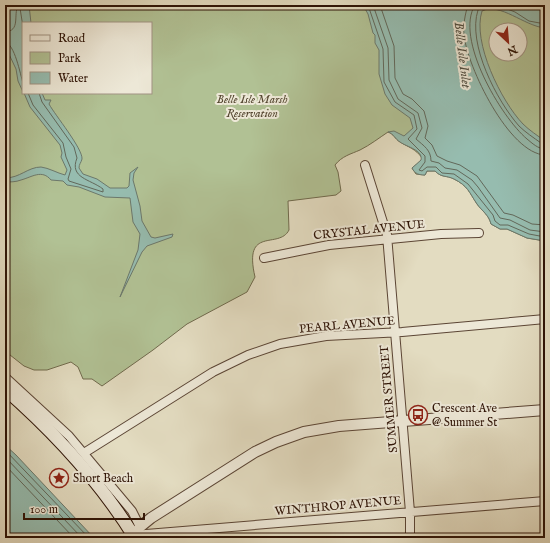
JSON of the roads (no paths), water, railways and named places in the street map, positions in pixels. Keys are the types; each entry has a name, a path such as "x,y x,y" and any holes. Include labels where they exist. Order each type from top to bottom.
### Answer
{"main road":[{"path":"5,389 34,415 66,450 137,535"}],"street":[{"name":"SUMMER STREET","path":"365,165 386,227 388,239 410,512 410,538"},
{"name":"CRYSTAL AVENUE","path":"264,258 323,246 441,234 478,233"},
{"name":"PEARL AVENUE","path":"84,453 203,377 248,355 280,344 311,338 545,319"},
{"path":"5,377 57,423 84,453 132,511 137,535"},
{"path":"137,535 151,518 233,465 276,442 321,429 545,410"},
{"name":"WINTHROP AVENUE","path":"137,535 545,501"},
{"path":"212,529 214,533 213,538"}],"water":[{"path":"8,5 29,5 31,22 22,22 22,90 18,81 16,69 7,50"},
{"name":"Belle Isle Inlet","path":"363,5 528,5 545,10 545,28 504,12 489,9 482,11 480,24 481,38 490,70 506,101 523,124 545,141 545,241 527,238 507,229 500,229 491,224 468,190 454,179 440,175 435,171 427,171 425,175 414,172 412,168 421,160 420,154 414,149 400,142 388,132 394,131 404,136 413,128 410,118 392,105 385,94 379,74 379,50 375,43 375,35 373,33 368,14"},
{"path":"24,94 42,94 45,100 51,100 49,104 74,140 81,154 82,159 79,168 83,174 97,179 110,188 127,188 129,186 130,173 138,167 134,173 133,180 140,206 142,221 151,237 155,238 173,234 172,237 147,246 142,252 120,297 138,250 140,234 133,222 130,198 105,197 79,187 67,185 63,181 51,180 40,174 17,181 5,182 5,178 10,178 36,167 41,167 65,175 67,170 61,157 62,153 60,145 30,107"},
{"path":"5,445 16,455 94,538 5,538"}],"place":[{"name":"Crescent Ave @ Summer St","path":"418,415"},
{"name":"Short Beach","path":"59,478"}],"park label":[{"name":"Belle Isle Marsh Reservation","path":"252,106"}]}
